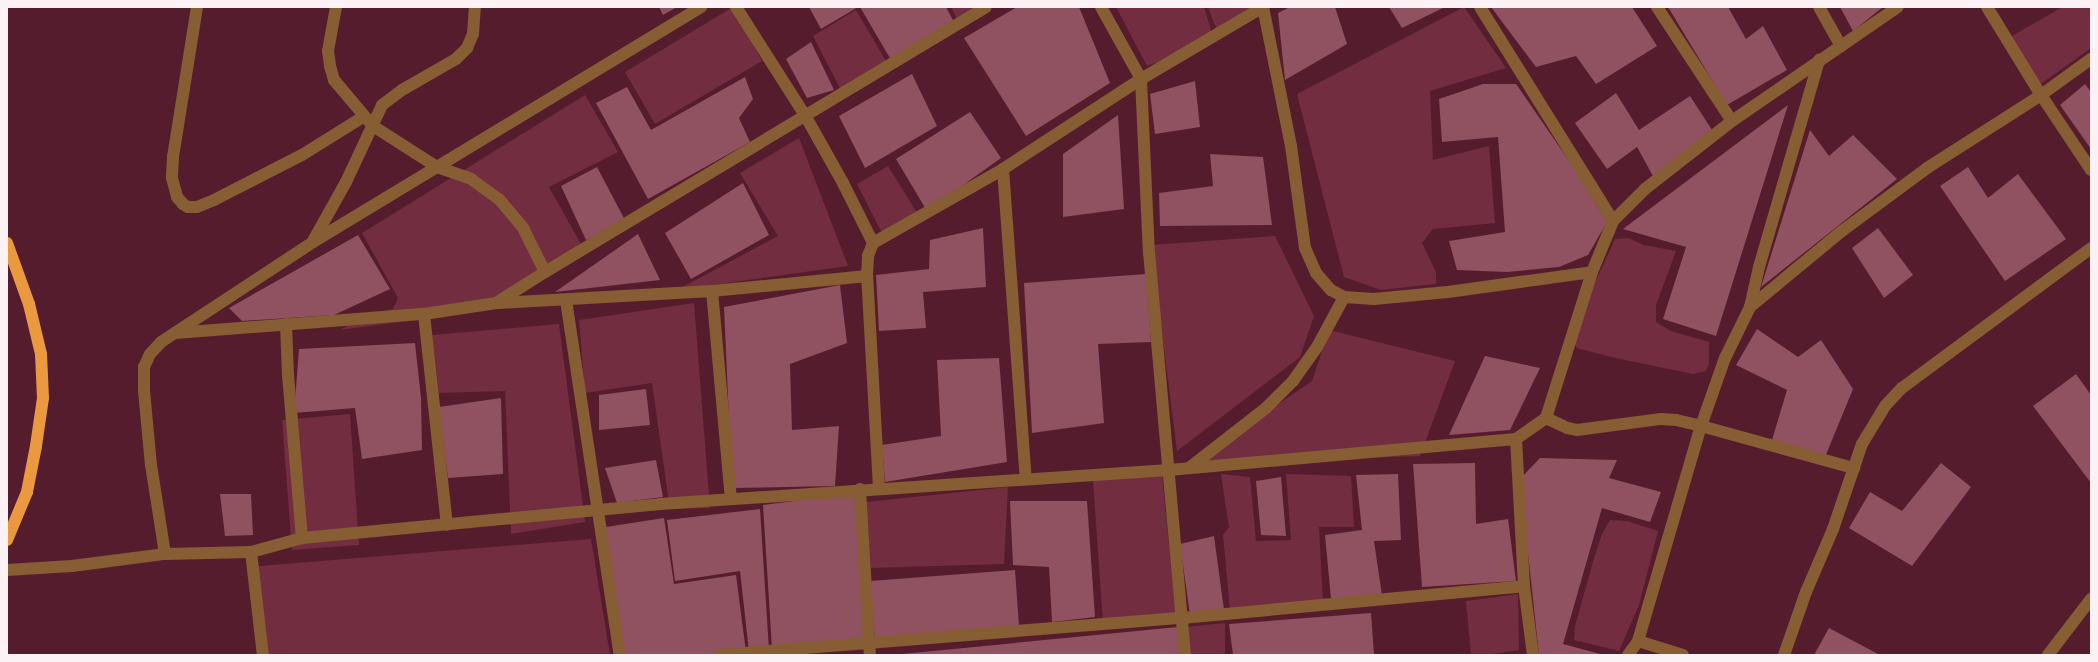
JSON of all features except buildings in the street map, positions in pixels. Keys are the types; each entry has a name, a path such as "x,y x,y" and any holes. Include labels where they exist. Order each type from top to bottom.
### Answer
{"highway":[{"path":"7,243 29,304 41,354 42,398 36,446 27,492 7,540"}],"street":[{"path":"197,7 173,157 172,178 177,196 182,204 188,207 197,207 214,200 302,154 363,117"},
{"path":"336,7 328,51 330,66 334,80 363,117 373,126 437,167 471,180 499,199 523,228 545,272"},
{"path":"312,242 373,126 382,105 389,98 456,59 467,48 473,34 475,7"},
{"path":"165,554 151,465 144,391 144,367 150,354 161,342 312,242 701,7"},
{"path":"736,7 806,117 843,183 873,243"},
{"path":"496,303 986,7"},
{"path":"1101,7 1141,79 1149,252 1185,655"},
{"path":"879,488 867,276 868,256 873,243 1003,169 1141,79 1263,7 1292,146 1305,248 1316,273 1330,290 1344,297 1374,299 1448,292 1592,272"},
{"path":"1480,7 1614,221"},
{"path":"1657,7 1732,121"},
{"path":"1819,7 1841,46"},
{"path":"7,570 72,566 165,554 251,552 302,538 731,498 1168,470 1516,439 1546,418 1592,272 1614,221 1630,202 1732,121 1898,7"},
{"path":"1987,7 2041,95 2091,170"},
{"path":"1750,307 1842,231 1927,168 2041,95 2091,59"},
{"path":"1628,655 1638,641 1701,426 1725,358 1750,307 1759,267 1819,60"},
{"path":"1003,169 1026,479"},
{"path":"1784,655 1806,592 1834,529 1862,444 1885,406 1902,388 2091,248"},
{"path":"175,333 424,314 496,303 712,291 867,276"},
{"path":"712,291 731,498"},
{"path":"1188,468 1266,408 1293,381 1317,347 1344,297"},
{"path":"566,300 620,655"},
{"path":"424,314 447,525"},
{"path":"286,324 288,375 302,538"},
{"path":"1546,418 1567,428 1577,430 1661,419 1676,420 1854,468"},
{"path":"1516,439 1524,586 1533,655"},
{"path":"860,489 870,655"},
{"path":"251,552 263,655"},
{"path":"719,655 1182,618 1524,586"},
{"path":"2048,655 2087,615 2091,599"},
{"path":"1638,641 1683,655"}],"shaded area":[{"path":"733,7 762,61 655,124 625,72"},
{"path":"951,7 987,7 959,23"},
{"path":"1116,7 1204,7 1212,33 1171,58 1147,66"},
{"path":"1208,7 1255,7 1217,31"},
{"path":"1464,7 1506,68 1430,91 1433,160 1489,146 1495,223 1433,229 1422,243 1436,272 1436,284 1381,290 1344,277 1297,94"},
{"path":"2062,7 2091,7 2091,48 2038,86 2007,39"},
{"path":"856,10 889,66 842,92 813,36"},
{"path":"585,95 618,152 549,187 582,246 474,312 340,330 364,316 393,309 398,298 362,233"},
{"path":"799,138 848,266 677,290 778,236 740,173"},
{"path":"888,166 919,216 883,235 857,184"},
{"path":"1275,236 1314,316 1300,357 1177,451 1151,245"},
{"path":"1628,238 1644,245 1676,251 1656,305 1656,322 1671,331 1709,342 1709,363 1706,371 1693,374 1611,357 1577,348 1570,337 1615,239"},
{"path":"694,303 710,508 670,509 652,383 585,393 579,320"},
{"path":"559,324 585,522 511,534 505,391 439,393 432,335"},
{"path":"1329,330 1455,361 1420,456 1193,463 1312,381"},
{"path":"350,414 359,545 292,550 282,420"},
{"path":"1162,474 1176,618 1103,623 1093,480"},
{"path":"1221,474 1250,477 1256,541 1291,540 1286,474 1351,476 1354,527 1319,527 1323,603 1230,610 1223,535 1229,527"},
{"path":"1008,487 1004,564 871,568 866,502"},
{"path":"1610,520 1627,521 1658,531 1639,605 1619,651 1574,640 1575,626 1594,558 1602,534"},
{"path":"591,539 610,655 259,655 247,567"},
{"path":"1518,594 1519,650 1485,655 1471,655 1466,601"},
{"path":"1225,623 1225,655 1188,655 1185,627"}]}
